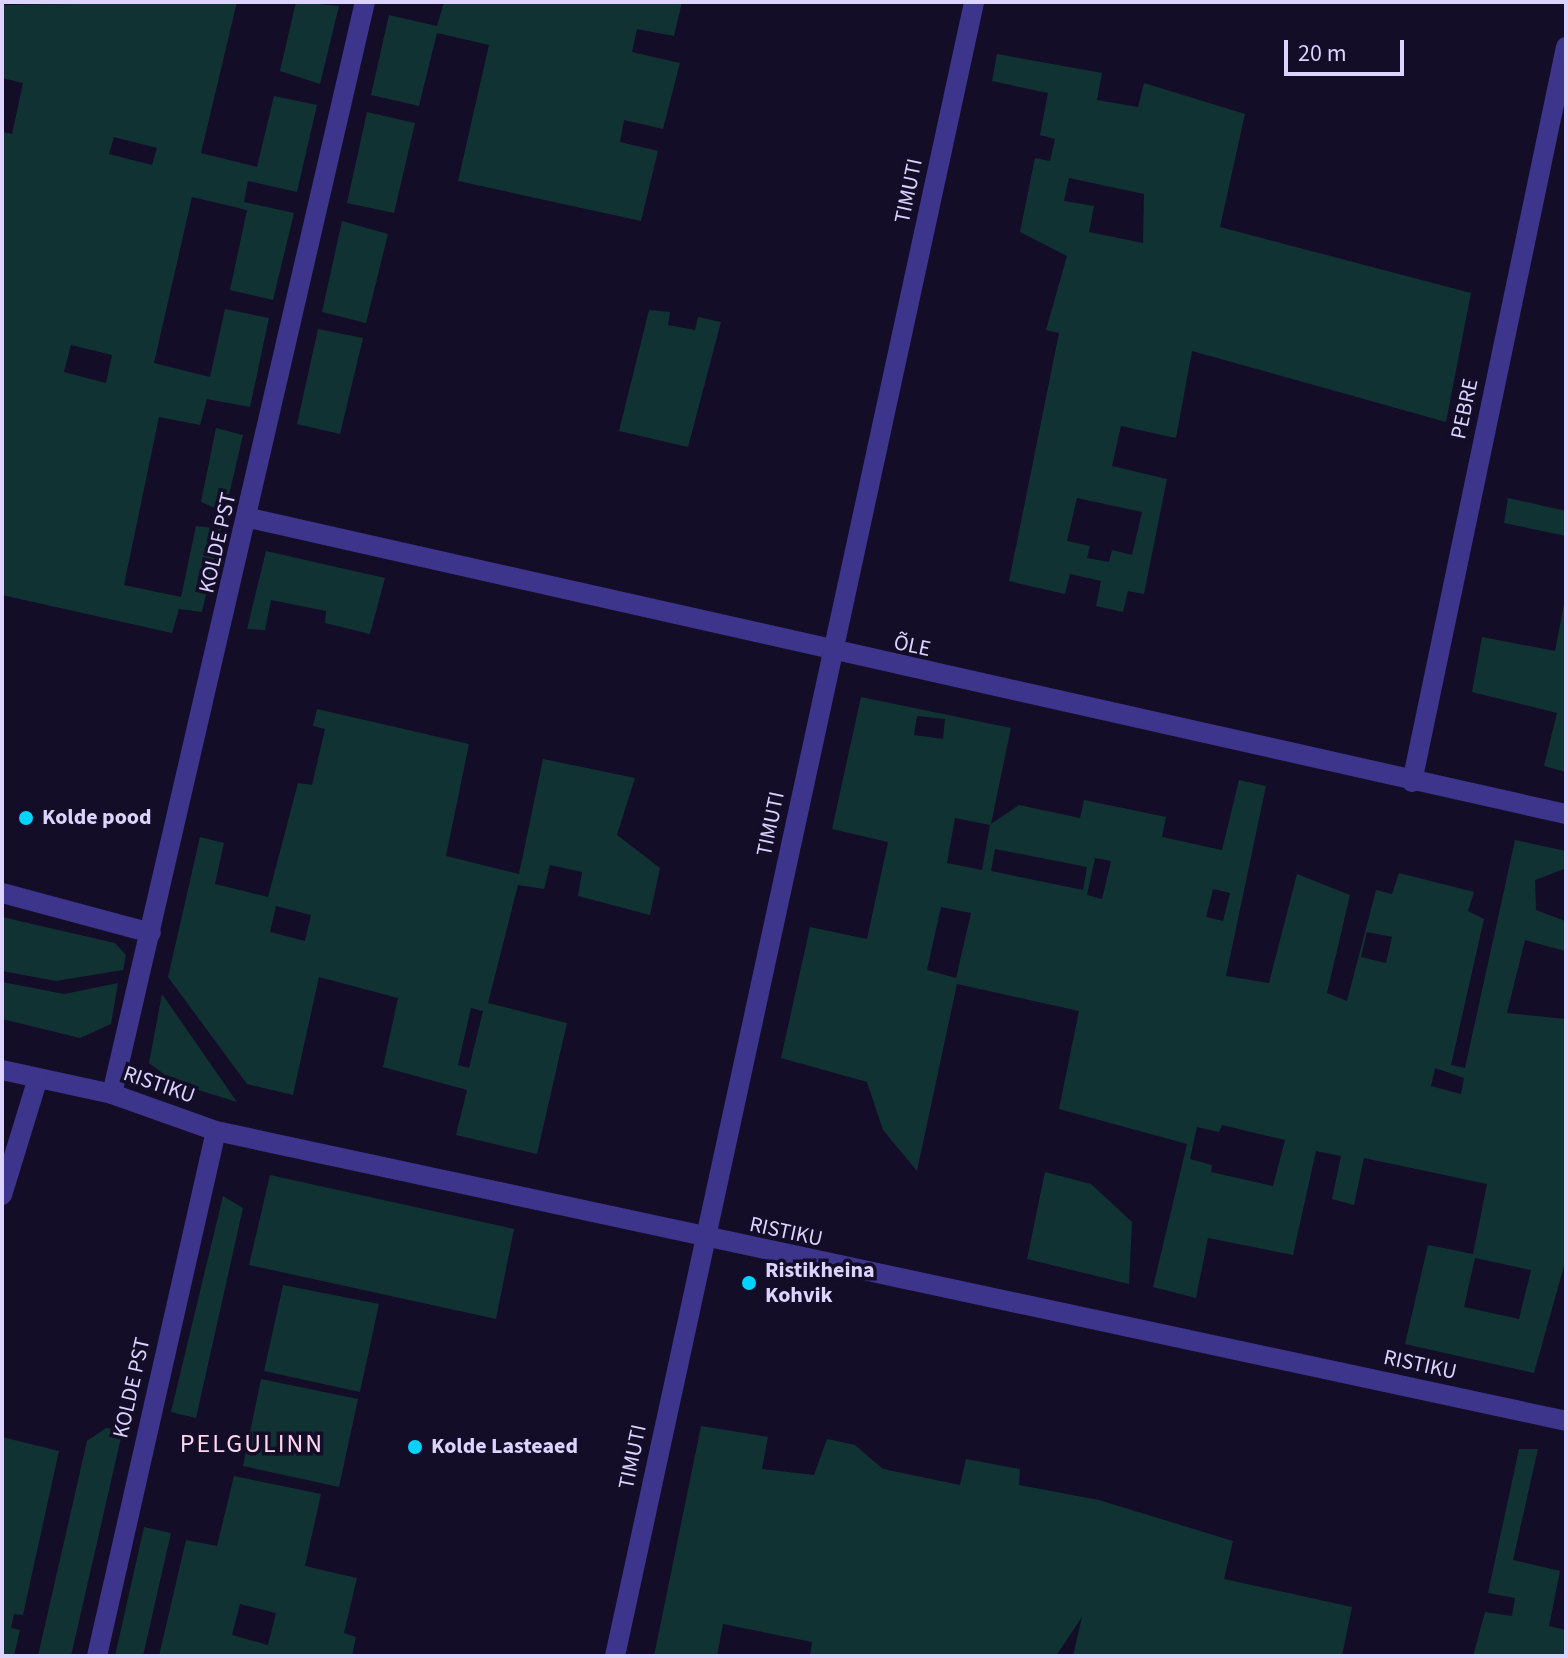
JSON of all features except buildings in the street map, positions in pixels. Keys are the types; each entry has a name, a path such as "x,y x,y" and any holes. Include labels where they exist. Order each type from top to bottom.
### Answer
{"street":[{"name":"KOLDE PST","path":"112,1094 249,518 365,2"},
{"name":"TIMUTI","path":"615,1656 703,1238 974,2"},
{"name":"PEBRE","path":"1412,782 1566,47"},
{"name":"ÕLE","path":"249,518 833,654 1566,814"},
{"path":"2,893 151,933"},
{"name":"RISTIKU","path":"2,1070 112,1094 216,1131 1566,1421"},
{"path":"2,1195 38,1078"},
{"name":"KOLDE PST","path":"97,1656 216,1131"}],"green space":[{"path":"237,2 201,153 257,167 274,96 317,105 297,192 248,181 244,202 294,213 273,300 230,290 247,210 192,197 154,363 210,377 225,309 269,318 250,407 207,399 200,425 159,417 124,585 181,597 196,526 221,529 202,612 179,609 172,633 2,595 2,132 12,134 23,83 2,78 2,5","holes":["114,137 157,148 152,165 109,154","71,345 112,355 106,383 64,372"]},
{"path":"296,2 339,6 320,84 280,71"},
{"path":"444,2 682,2 674,36 637,29 632,52 680,63 663,129 624,120 620,142 658,151 641,221 458,181 489,45 437,33 419,106 371,95 389,15 437,26"},
{"path":"997,54 1102,73 1097,100 1138,107 1144,83 1245,114 1220,227 1471,293 1446,422 1192,351 1176,438 1121,426 1112,466 1167,479 1144,594 1128,591 1123,612 1096,606 1101,581 1070,574 1065,594 1009,581 1059,333 1046,330 1067,256 1020,232 1035,158 1050,161 1055,139 1040,135 1048,93 992,81","holes":["1069,178 1144,194 1143,243 1089,232 1094,206 1064,201","1077,498 1142,512 1132,555 1112,550 1109,562 1087,558 1090,546 1067,541"]},
{"path":"367,112 415,123 394,213 347,203"},
{"path":"342,221 388,234 366,323 322,312"},
{"path":"649,310 670,312 668,325 695,330 698,317 721,322 688,447 619,431"},
{"path":"318,329 363,338 340,434 297,424"},
{"path":"216,428 243,435 225,512 201,502"},
{"path":"1508,498 1566,511 1566,536 1504,523"},
{"path":"266,551 385,578 370,634 325,623 326,611 271,600 265,630 247,629"},
{"path":"1566,594 1566,772 1544,766 1557,713 1472,692 1482,637 1555,651"},
{"path":"861,697 1011,728 991,824 1019,805 1080,818 1084,800 1166,817 1162,837 1222,850 1239,780 1266,786 1226,976 1269,983 1297,874 1350,895 1327,993 1347,1001 1376,890 1392,894 1399,873 1474,892 1468,911 1484,919 1451,1065 1465,1068 1515,840 1566,851 1564,869 1535,880 1536,910 1565,921 1565,951 1525,940 1507,1013 1566,1019 1566,1259 1534,1373 1405,1344 1428,1245 1473,1254 1487,1184 1364,1158 1354,1205 1332,1199 1341,1156 1316,1151 1293,1255 1208,1238 1196,1298 1153,1287 1187,1144 1059,1109 1079,1011 957,984 917,1171 883,1130 867,1082 781,1058 810,927 867,939 888,842 832,829","holes":["917,716 945,719 943,739 914,735","955,818 990,825 982,870 947,863","995,849 1087,867 1083,890 991,871","1095,858 1111,861 1102,899 1087,895","1213,889 1230,893 1223,921 1206,917","941,907 971,913 956,978 927,970","1367,932 1392,937 1386,963 1361,957","1435,1068 1464,1078 1461,1094 1431,1086","1222,1125 1285,1140 1273,1186 1211,1172 1212,1165 1190,1159 1197,1127 1219,1132","1475,1258 1531,1270 1519,1319 1464,1307"]},
{"path":"317,709 469,744 446,856 519,874 543,759 635,778 617,835 660,868 650,915 578,896 582,872 550,865 544,889 518,885 488,1003 567,1023 537,1154 456,1135 467,1090 383,1067 398,998 319,977 293,1095 247,1084 168,977 200,837 224,843 215,884 268,897 298,783 312,785 325,729 313,726","holes":["276,906 311,915 305,941 270,932","471,1008 483,1011 469,1068 458,1065"]},
{"path":"2,917 115,943 126,955 123,970 56,981 2,971"},
{"path":"2,982 64,994 118,983 111,1024 80,1038 2,1019"},
{"path":"162,994 237,1102 176,1083 149,1063"},
{"path":"1045,1172 1091,1184 1132,1222 1129,1284 1027,1259"},
{"path":"270,1175 514,1229 496,1319 249,1265"},
{"path":"223,1196 243,1208 196,1418 171,1412"},
{"path":"283,1285 379,1304 360,1392 264,1371"},
{"path":"261,1379 358,1399 339,1487 243,1466"},
{"path":"701,1426 768,1437 762,1469 814,1475 827,1439 855,1445 883,1469 960,1485 966,1459 1020,1469 1019,1485 1099,1500 1233,1541 1224,1579 1352,1607 1342,1656 1073,1656 1082,1617 1056,1656 810,1656 812,1642 723,1624 717,1656 654,1656"},
{"path":"106,1428 123,1429 71,1656 38,1656 87,1441"},
{"path":"2,1437 59,1451 23,1615 14,1614 11,1628 20,1630 14,1656 2,1656"},
{"path":"1519,1449 1538,1449 1513,1560 1560,1571 1549,1626 1566,1630 1566,1656 1473,1656 1485,1612 1512,1616 1515,1598 1488,1593"},
{"path":"234,1476 321,1494 305,1566 357,1578 344,1633 356,1637 352,1656 159,1656 186,1540 217,1546","holes":["240,1604 276,1613 268,1645 232,1635"]},
{"path":"144,1527 171,1533 143,1656 115,1656"}],"place":[{"name":"Kolde pood","path":"26,818"},
{"name":"Ristikheina Kohvik","path":"749,1283"},
{"name":"Kolde Lasteaed","path":"415,1447"}],"district":[{"name":"PELGULINN","path":"252,1444"}]}
